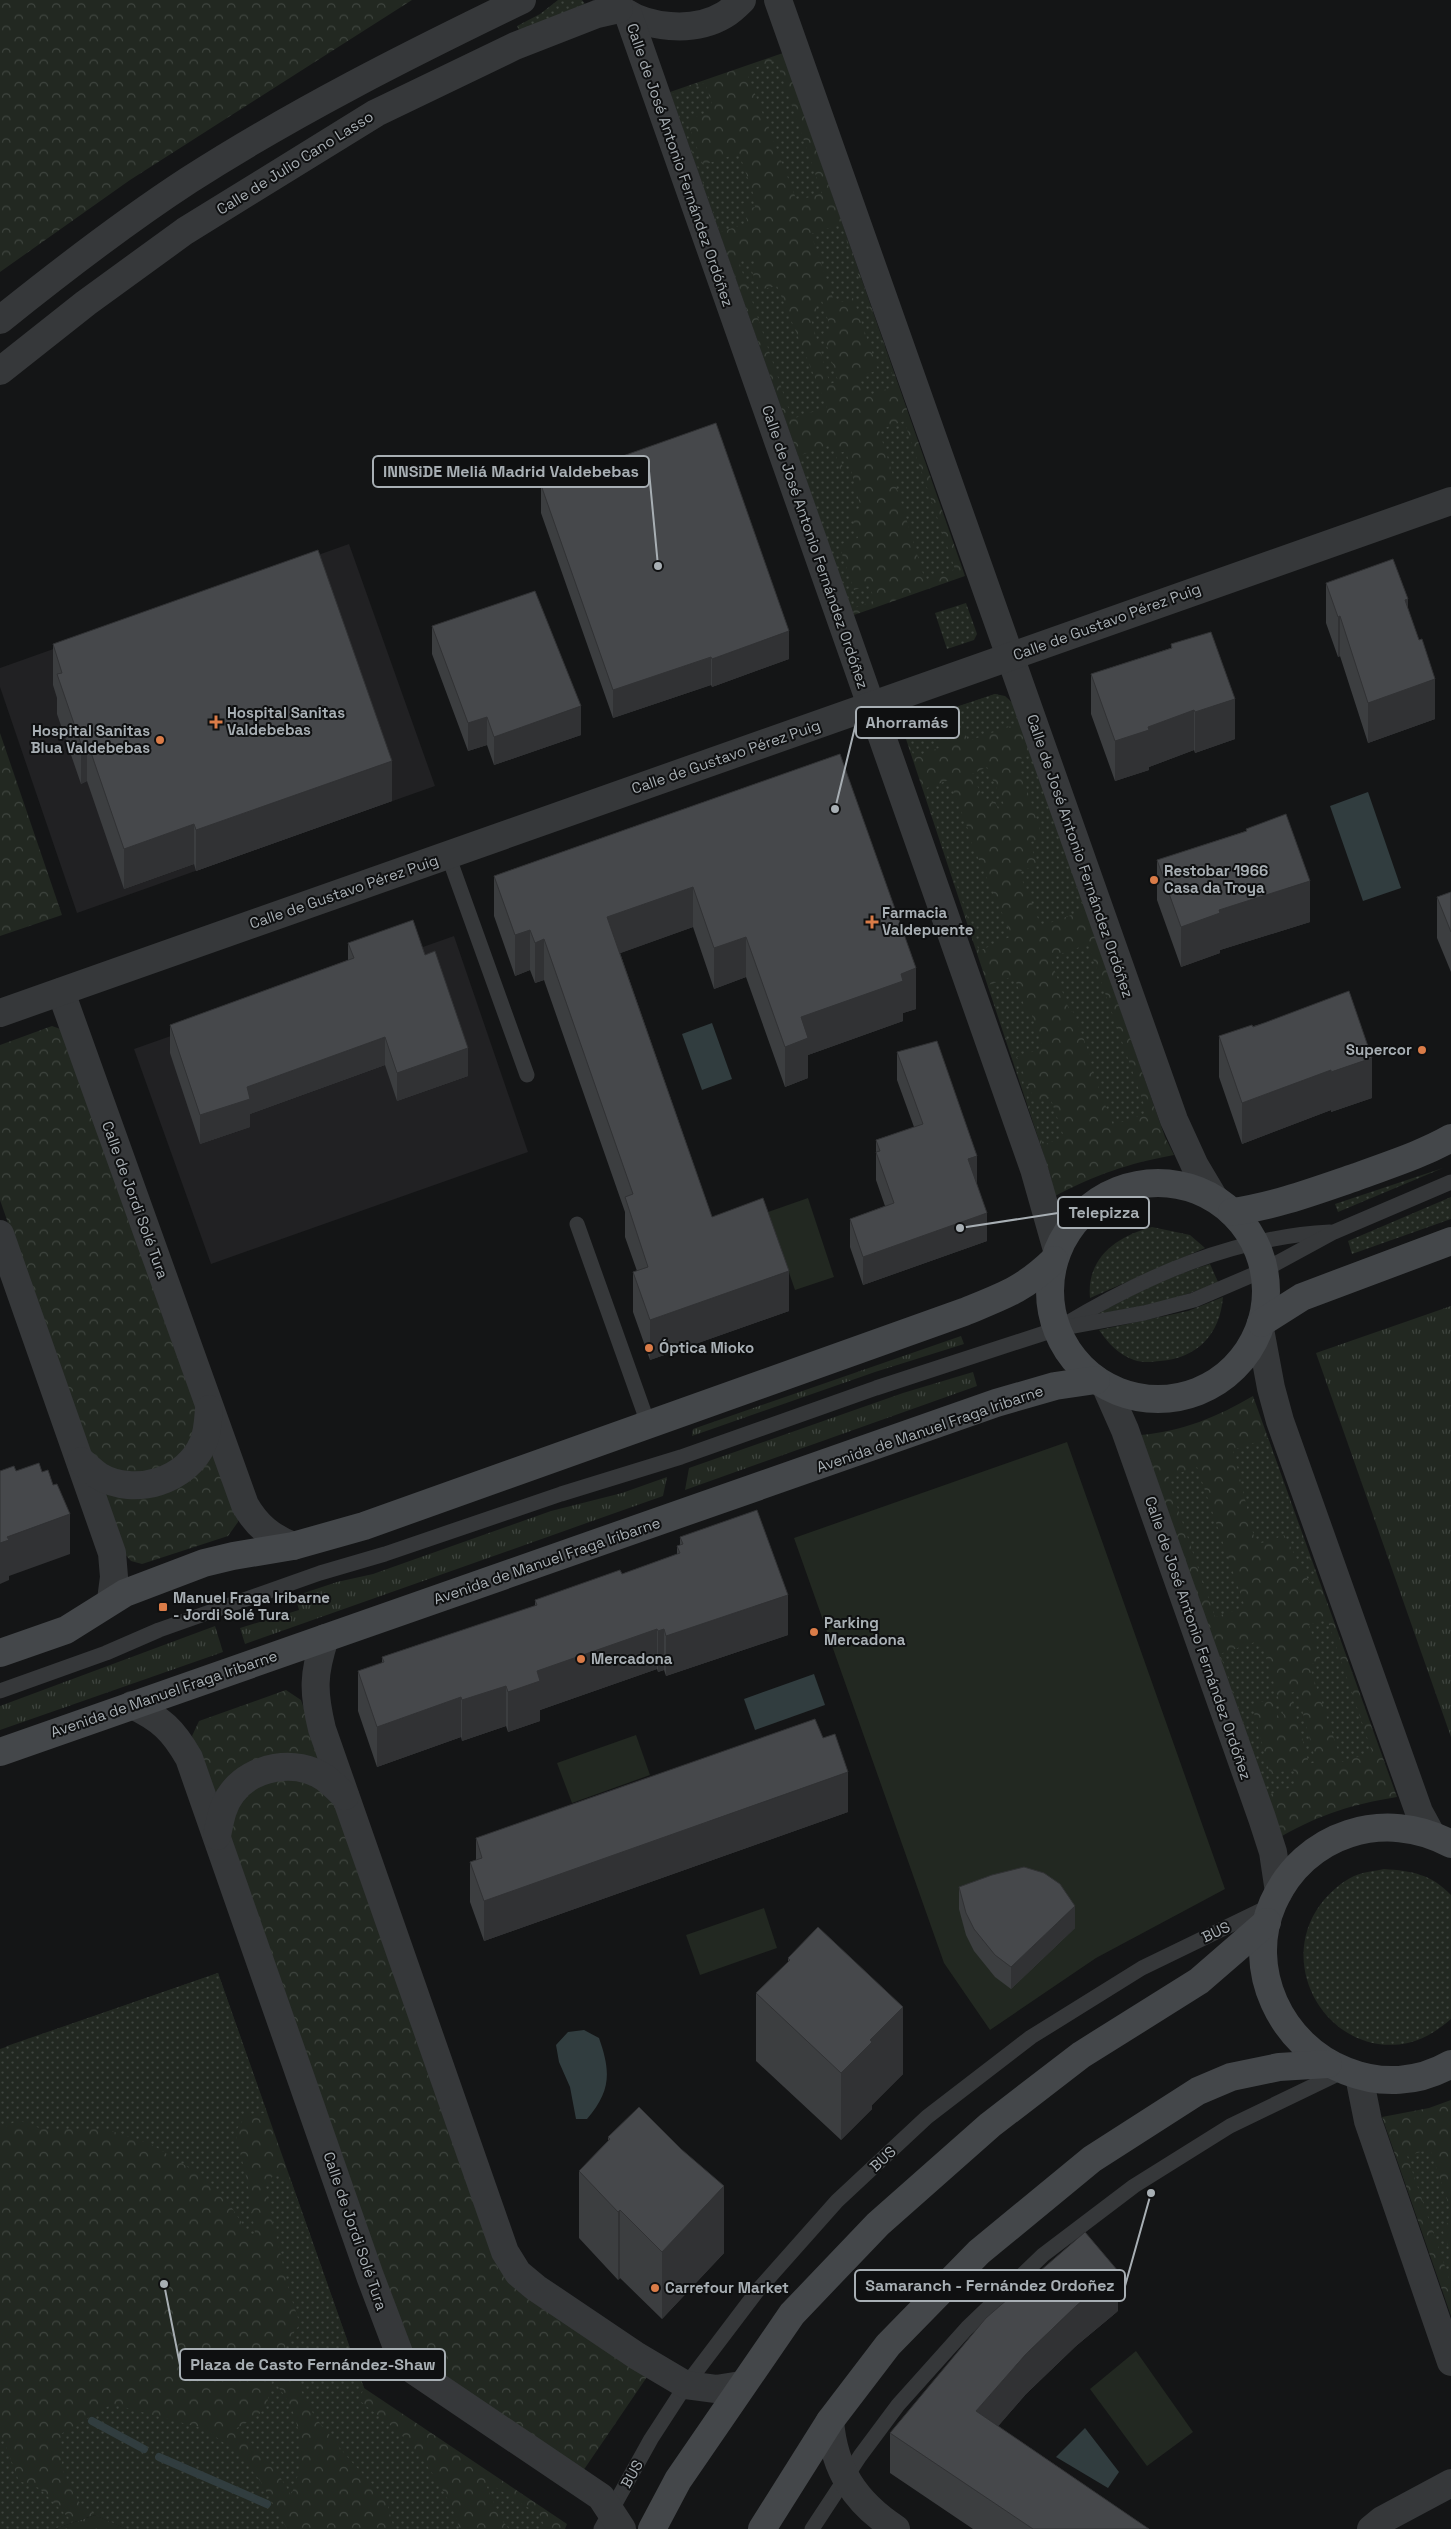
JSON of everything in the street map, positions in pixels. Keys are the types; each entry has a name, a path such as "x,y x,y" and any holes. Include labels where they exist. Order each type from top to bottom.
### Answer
{"street":[{"path":"0,320 107,236 189,180 363,79 522,0"},
{"path":"619,8 659,25 692,26 723,15 742,0"},
{"name":"Calle de José Antonio Fernández Ordóñez","path":"778,0 1174,1120 1195,1166 1223,1205"},
{"name":"Calle de Julio Cano Lasso","path":"0,371 86,303 185,231 376,113 515,46 597,14 619,8"},
{"name":"Calle de José Antonio Fernández Ordóñez","path":"619,8 871,706 1034,1169 1056,1255"},
{"name":"Calle de Gustavo Pérez Puig","path":"0,1013 1451,501"},
{"name":"Calle de Jordi Solé Tura","path":"61,992 233,1475 251,1515 270,1535 294,1546"},
{"path":"1223,1205 1254,1242 1264,1270 1266,1294 1261,1326 1251,1347 1230,1372 1210,1388 1194,1395 1177,1398 1143,1398 1101,1384 1072,1357 1057,1329 1050,1294 1056,1255 1068,1230 1082,1214 1105,1197 1125,1187 1163,1183 1180,1185 1223,1205 1257,1208 1319,1190 1402,1161 1451,1138"},
{"path":"0,1234 112,1553 114,1577 111,1600"},
{"path":"1261,1326 1302,1297 1451,1241"},
{"path":"0,1653 66,1630 125,1592 218,1559 294,1546 364,1526 964,1312 1017,1290 1033,1280 1056,1255"},
{"path":"1261,1326 1271,1388 1280,1421 1419,1812 1442,1837"},
{"name":"Calle de José Antonio Fernández Ordóñez","path":"1101,1384 1125,1430 1262,1818 1273,1852 1273,1906"},
{"name":"Avenida de Manuel Fraga Iribarne","path":"0,1752 996,1404 1055,1386 1101,1384"},
{"path":"81,1461 99,1476 127,1485 150,1484 175,1476 189,1464 203,1443 210,1408"},
{"path":"324,1638 315,1665 314,1697 322,1729 505,2252 518,2273 536,2288 636,2356 686,2385 716,2389 741,2386"},
{"name":"Calle de Jordi Solé Tura","path":"132,1705 158,1718 168,1726 189,1758 373,2284 401,2358 410,2368 601,2498 611,2523"},
{"path":"217,1836 222,1812 232,1793 251,1775 266,1770 287,1767 305,1770 324,1777 345,1796"},
{"path":"652,2529 678,2480 792,2314 878,2224 998,2119 1081,2055 1199,1980 1273,1906 1300,1864 1328,1842 1361,1830 1382,1826 1404,1827 1442,1837"},
{"path":"1273,1906 1263,1955 1268,1988 1281,2018 1302,2044 1344,2070 1368,2121 1448,2347"},
{"path":"762,2529 830,2421 888,2345 979,2252 1092,2159 1198,2092 1231,2078 1279,2067 1344,2070 1385,2081 1410,2079 1435,2073 1451,2064"},
{"path":"830,2421 834,2453 845,2478 868,2508 896,2529"},
{"path":"1371,2529 1382,2520 1451,2483"}],"lane":[{"path":"448,855 526,1075"},
{"path":"0,1691 106,1653 159,1630 320,1573 674,1459 876,1388 1057,1329 1144,1313 1194,1300 1264,1270 1334,1232 1451,1182"},
{"path":"578,1224 644,1412 643,1426"},
{"path":"1057,1329 1110,1297 1157,1275 1254,1242 1289,1235 1334,1232"},
{"name":"BUS","path":"611,2523 651,2439 686,2385 758,2290 831,2209 926,2116 1031,2037 1142,1968 1273,1906"},
{"path":"812,2529 845,2478 898,2405 967,2328 1043,2255 1134,2186 1230,2126 1344,2070"}],"shaded area":[{"name":"Hospital Sanitas Blua Valdebebas","path":"349,544 435,786 77,913 0,687 0,668"},
{"path":"1368,792 1401,888 1363,901 1330,806"},
{"path":"454,936 528,1152 211,1264 134,1049"},
{"path":"712,1023 732,1079 702,1090 682,1034"},
{"path":"814,1674 825,1705 755,1730 744,1699"},
{"path":"584,2030 599,2038 607,2071 605,2090 595,2109 587,2119 576,2119 570,2087 559,2062 556,2045 568,2032"},
{"path":"1085,2428 1119,2472 1108,2488 1056,2457"}],"green space":[{"path":"0,0 412,0 130,180 0,272"},
{"path":"558,0 582,0 585,4 520,32 517,26 540,14"},
{"path":"783,53 965,576 854,615 670,92"},
{"path":"776,60 822,193 797,201 746,71"},
{"path":"705,83 714,110 687,120 703,165 739,153 755,199 753,200 755,207 750,208 747,202 741,204 748,223 720,232 672,94"},
{"path":"841,224 896,386 866,396 859,377 878,370 853,298 835,304 811,234"},
{"path":"753,258 755,265 750,266 759,290 777,286 827,407 792,419 739,262"},
{"path":"822,301 831,330 823,333 838,381 830,384 810,316 818,314 815,303"},
{"path":"904,421 955,569 925,580 879,430"},
{"path":"833,444 840,470 843,469 839,453 846,451 861,508 850,511 858,538 839,545 854,590 870,585 874,601 851,609 798,456"},
{"path":"966,603 977,634 974,640 947,649 935,613"},
{"path":"995,694 1005,696 1014,704 1165,1137 1174,1155 1141,1162 1113,1171 1055,1196 1050,1174 904,733 912,722"},
{"path":"995,694 1005,698 1012,704 1020,723 968,741 956,707"},
{"path":"928,718 939,748 914,757 905,732 912,724"},
{"path":"0,733 62,915 0,936"},
{"path":"1031,755 1085,910 1041,926 1019,872 1037,865 1030,842 1043,838 1017,760"},
{"path":"987,767 1006,809 999,812 995,801 986,805 972,774"},
{"path":"949,780 968,829 966,830 1012,936 979,951 924,789"},
{"path":"1088,944 1147,1113 1113,1125 1089,1063 1092,1061 1073,1011 1070,1012 1050,958"},
{"path":"1014,976 1026,1011 1030,1010 1043,1048 1017,1057 1035,1102 1050,1097 1064,1137 1043,1145 988,985"},
{"path":"52,1026 66,1031 238,1513 238,1522 228,1536 142,1564 131,1561 122,1551 0,1200 0,1045"},
{"path":"1443,1168 1338,1212 1335,1204"},
{"path":"1451,1197 1451,1219 1352,1254 1348,1241"},
{"path":"808,1198 834,1277 795,1290 768,1212"},
{"path":"1152,1227 1190,1235 1205,1248 1090,1298 1090,1284 1093,1271 1106,1251 1127,1236"},
{"path":"1210,1264 1218,1282 1189,1294 1144,1306 1098,1314 1153,1286"},
{"path":"1223,1297 1217,1322 1205,1342 1185,1355 1173,1359 1150,1362 1134,1360 1114,1348 1099,1330 1188,1311"},
{"path":"1451,1306 1451,1737 1316,1353"},
{"path":"961,1336 964,1344 875,1372 692,1436 693,1429"},
{"path":"973,1372 977,1386 685,1490 689,1468 903,1393"},
{"path":"1253,1396 1397,1797 1365,1803 1338,1811 1311,1821 1282,1836 1141,1435 1171,1430 1199,1422 1213,1417"},
{"path":"1268,1438 1318,1583 1311,1585 1284,1535 1256,1545 1233,1450"},
{"path":"1067,1442 1225,1889 1096,1958 990,2030 944,1963 794,1538"},
{"path":"1197,1467 1245,1607 1215,1617 1167,1477"},
{"path":"667,1477 663,1496 245,1644 240,1628 299,1610 295,1596 337,1582 373,1574 551,1511 622,1493"},
{"path":"1327,1619 1372,1752 1342,1762 1309,1665 1321,1661 1309,1625"},
{"path":"215,1626 223,1652 0,1730 0,1706"},
{"path":"1258,1641 1260,1648 1263,1647 1284,1717 1279,1719 1273,1698 1252,1705 1270,1774 1293,1769 1298,1785 1268,1795 1220,1654"},
{"path":"286,1690 301,1700 498,2256 649,2374 583,2471 422,2363 405,2344 387,2299 192,1736 199,1721"},
{"path":"1297,1691 1316,1762 1309,1764 1290,1693"},
{"path":"636,1735 650,1775 572,1803 557,1763"},
{"path":"1384,1869 1403,1871 1428,1878 1436,1882 1451,1895 1451,2019 1431,2034 1408,2043 1380,2044 1355,2037 1334,2023 1318,2004 1307,1981 1304,1955 1307,1930 1320,1905 1339,1885 1354,1876"},
{"path":"764,1908 777,1948 700,1975 686,1935"},
{"path":"218,1973 364,2388 567,2524 565,2529 127,2529 95,2515 54,2529 0,2529 0,2049"},
{"path":"218,1973 267,2113 247,2114 235,2132 247,2180 257,2246 230,2205 194,2171 151,2144 105,2129 42,2129 18,2120 0,2130 0,2052 7,2046"},
{"path":"1451,2100 1451,2316 1382,2117 1429,2108"},
{"path":"1430,2149 1451,2211 1451,2222 1441,2226 1449,2248 1451,2248 1451,2284 1407,2156"},
{"path":"275,2173 291,2181 364,2388 359,2400 395,2429 423,2460 445,2493 460,2529 394,2529 386,2499 349,2459 315,2417 291,2372 285,2345 300,2324 289,2291 265,2187"},
{"path":"1136,2351 1193,2432 1147,2466 1090,2389"},
{"path":"272,2379 290,2405 299,2438 300,2462 291,2495 267,2459 235,2429 252,2420 266,2405"},
{"path":"112,2404 205,2429 239,2454 261,2482 287,2529 127,2529 95,2515 79,2502 62,2469 61,2434"},
{"path":"0,2431 19,2481 39,2488 73,2522 54,2529 0,2529"},
{"path":"490,2484 540,2515 544,2526 542,2529 509,2529 501,2519 487,2487"},
{"path":"95,2515 127,2529 54,2529"}],"building":[{"path":"716,423 789,631 712,659 711,657 613,690 541,485"},
{"name":"Hospital Sanitas Blua Valdebebas","path":"318,550 392,761 196,830 194,824 124,849 87,741 81,744 57,674 62,673 53,644"},
{"path":"1393,559 1408,599 1405,600 1419,640 1422,639 1435,679 1368,703 1340,616 1338,617 1326,583"},
{"path":"535,591 581,706 494,737 487,717 468,723 432,626"},
{"path":"1211,632 1235,699 1195,712 1194,710 1148,727 1149,730 1115,741 1091,674 1172,648 1171,644"},
{"path":"840,754 916,968 901,974 903,981 801,1017 808,1038 785,1047 746,937 714,948 693,887 607,917 712,1217 763,1198 789,1271 650,1320 633,1272 648,1267 625,1197 633,1194 544,939 535,943 530,930 515,935 494,876"},
{"path":"1286,814 1310,881 1219,910 1220,913 1181,927 1157,860 1247,831 1246,829"},
{"path":"1451,892 1451,932 1437,897"},
{"path":"413,920 425,955 435,951 468,1048 397,1073 385,1037 247,1087 250,1099 200,1115 170,1025 354,958 348,943"},
{"path":"1349,991 1372,1058 1331,1072 1331,1070 1242,1103 1219,1036 1252,1025 1253,1027"},
{"path":"937,1041 977,1156 968,1159 987,1213 863,1257 850,1219 894,1203 876,1152 880,1151 876,1140 923,1124 897,1052"},
{"path":"39,1463 42,1472 48,1470 53,1485 57,1484 70,1514 7,1537 9,1540 0,1543 0,1471 14,1466 16,1471"},
{"path":"757,1510 788,1595 666,1636 664,1629 658,1631 657,1629 537,1671 540,1681 508,1692 506,1686 462,1700 461,1697 377,1727 358,1671 384,1662 382,1657 537,1605 535,1600 620,1570 622,1574 680,1553 677,1546 683,1544 680,1537"},
{"path":"815,1719 823,1738 835,1734 848,1772 484,1901 470,1862 482,1858 476,1838"},
{"path":"1024,1867 1044,1873 1060,1884 1075,1906 1011,1967 995,1955 974,1929 966,1913 959,1887 992,1875"},
{"path":"818,1927 903,2007 841,2073 756,1993 790,1960 788,1958"},
{"path":"639,2107 681,2149 724,2186 662,2252 620,2210 618,2212 579,2171 610,2139 608,2137"},
{"path":"1085,2232 1118,2271 1076,2306 1026,2354 976,2411 1149,2529 1033,2529 890,2433 986,2318"}],"waterway":[{"path":"92,2421 144,2449"},
{"path":"159,2457 267,2504"}],"place":[{"name":"INNSiDE Meliá Madrid Valdebebas","path":"658,566"},
{"name":"Hospital Sanitas Valdebebas","path":"216,722"},
{"name":"Hospital Sanitas Blua Valdebebas","path":"160,740"},
{"name":"Ahorramás","path":"835,809"},
{"name":"Restobar 1966 Casa da Troya","path":"1154,880"},
{"name":"Farmacia Valdepuente","path":"872,922"},
{"name":"Supercor","path":"1422,1050"},
{"name":"Telepizza","path":"960,1228"},
{"name":"Óptica Mioko","path":"649,1348"},
{"name":"Manuel Fraga Iribarne - Jordi Solé Tura","path":"163,1607"},
{"name":"Parking Mercadona","path":"814,1632"},
{"name":"Mercadona","path":"581,1659"},
{"name":"Samaranch - Fernández Ordoñez","path":"1151,2193"},
{"name":"Plaza de Casto Fernández-Shaw","path":"164,2284"},
{"name":"Carrefour Market","path":"655,2288"}]}
